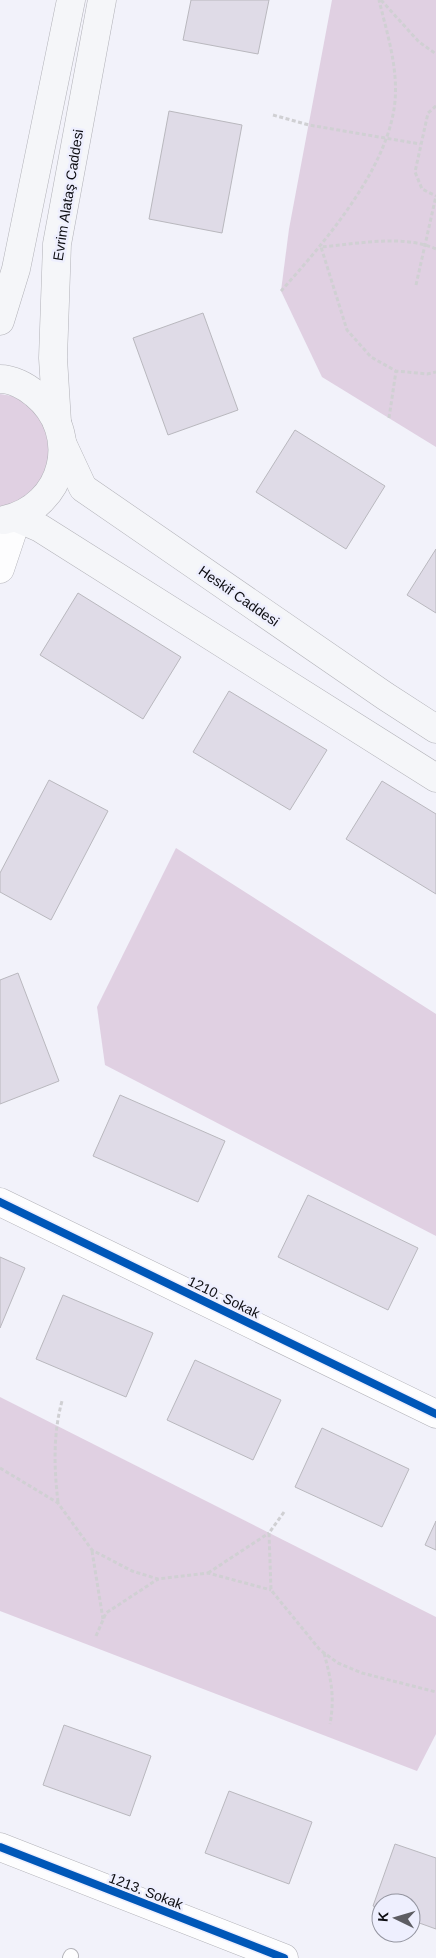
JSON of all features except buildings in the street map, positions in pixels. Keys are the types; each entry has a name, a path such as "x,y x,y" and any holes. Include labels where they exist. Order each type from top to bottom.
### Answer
{"main road":[{"path":"0,320 16,269 71,0"},
{"name":"Evrim Alataş Caddesi","path":"60,434 53,358 57,244 102,0"},
{"path":"0,379 27,387 45,402 60,434 61,468 52,489 37,506 8,519"},
{"name":"Heskif Caddesi","path":"60,434 83,488 384,696 436,729"},
{"path":"8,519 40,528 436,778"}],"street":[{"path":"0,569 8,519"},
{"name":"1210. Sokak","path":"0,1202 436,1414"},
{"name":"1213. Sokak","path":"0,1847 284,1958"}],"path":[{"path":"380,0 418,42 436,54"},
{"path":"281,291 321,247 345,213 380,156 395,102 393,59 380,0"},
{"path":"416,285 436,196 422,189 415,172 428,113 436,106"},
{"path":"274,115 309,125 420,144"},
{"path":"321,247 403,241 425,244 436,249"},
{"path":"321,247 347,330 371,357 396,371 427,374 436,372"},
{"path":"389,418 396,371"},
{"path":"58,1503 55,1478 55,1435 62,1401"},
{"path":"0,1468 58,1503 92,1550 104,1620"},
{"path":"208,1573 269,1533 284,1512"},
{"path":"269,1533 271,1590"},
{"path":"92,1550 132,1571 158,1579 208,1573 271,1590 324,1652 338,1663 362,1673 436,1692"},
{"path":"96,1636 106,1613 158,1579"},
{"path":"324,1652 331,1680 334,1705 330,1724"}],"shaded area":[{"path":"332,0 436,0 436,447 322,377 281,291 289,229"},
{"path":"0,394 12,396 30,405 44,420 53,459 36,494 0,511"},
{"path":"176,848 436,1014 436,1236 105,1065 97,1007"},
{"path":"0,1397 436,1617 436,1734 417,1771 0,1611"}],"cycle path":[{"path":"0,1202 436,1414"},
{"path":"0,1847 284,1958"}]}
